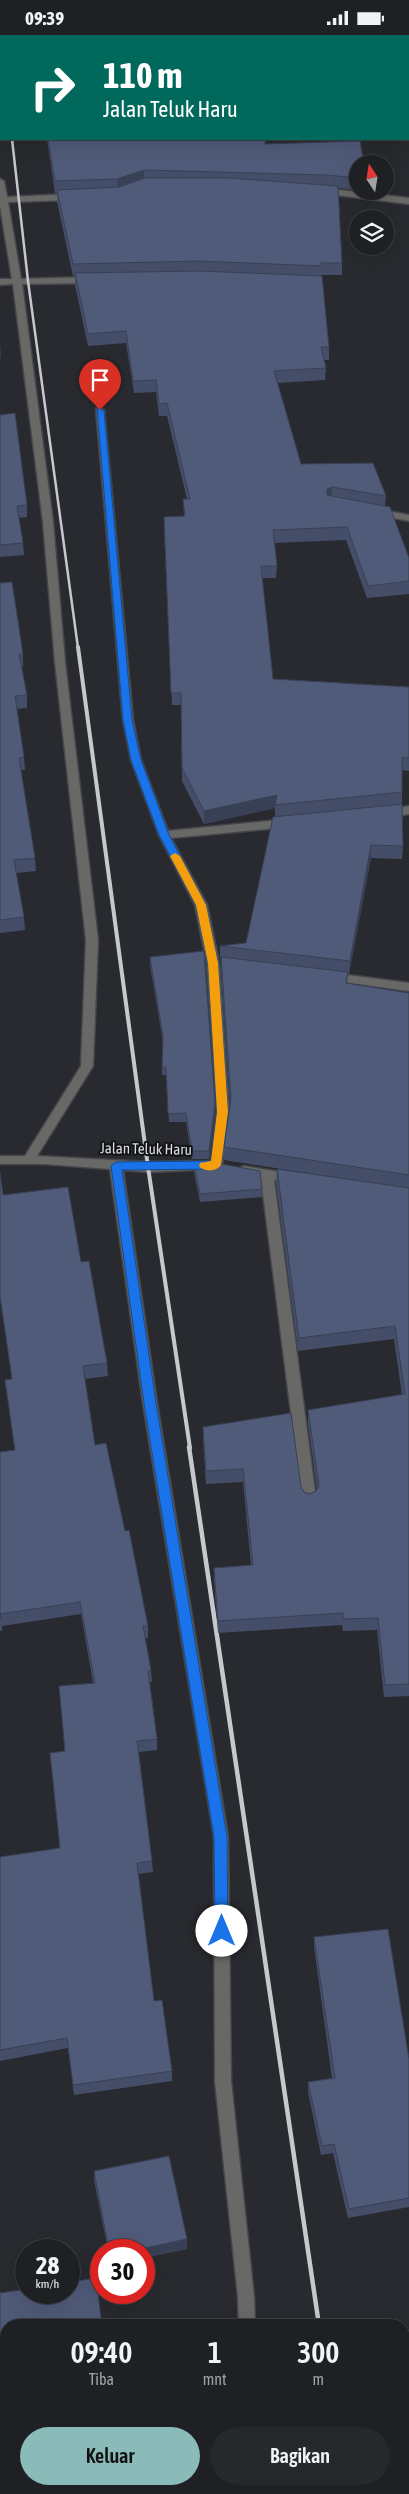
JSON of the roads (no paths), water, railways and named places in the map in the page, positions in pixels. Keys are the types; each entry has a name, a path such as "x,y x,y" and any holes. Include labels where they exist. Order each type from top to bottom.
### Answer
{"street":[{"path":"0,181 17,281 48,522 60,662 92,940 86,1066 28,1160"},
{"path":"316,191 409,201"},
{"path":"2,200 81,196"},
{"path":"0,282 104,280"},
{"path":"100,410 128,720 136,760 164,835 201,905 218,964 223,1112 216,1165"},
{"path":"370,511 409,518"},
{"path":"381,815 409,810"},
{"path":"164,835 302,822"},
{"path":"321,976 409,987"},
{"name":"Jalan Teluk Haru","path":"0,1160 116,1166 216,1165 305,1180"},
{"path":"116,1166 150,1403 221,1837 223,2081 247,2319"},
{"path":"267,1175 309,1499"}],"railway":[{"path":"12,140 28,281 78,648"},
{"path":"78,647 148,1167 190,1448"},
{"path":"189,1447 318,2319"}]}
